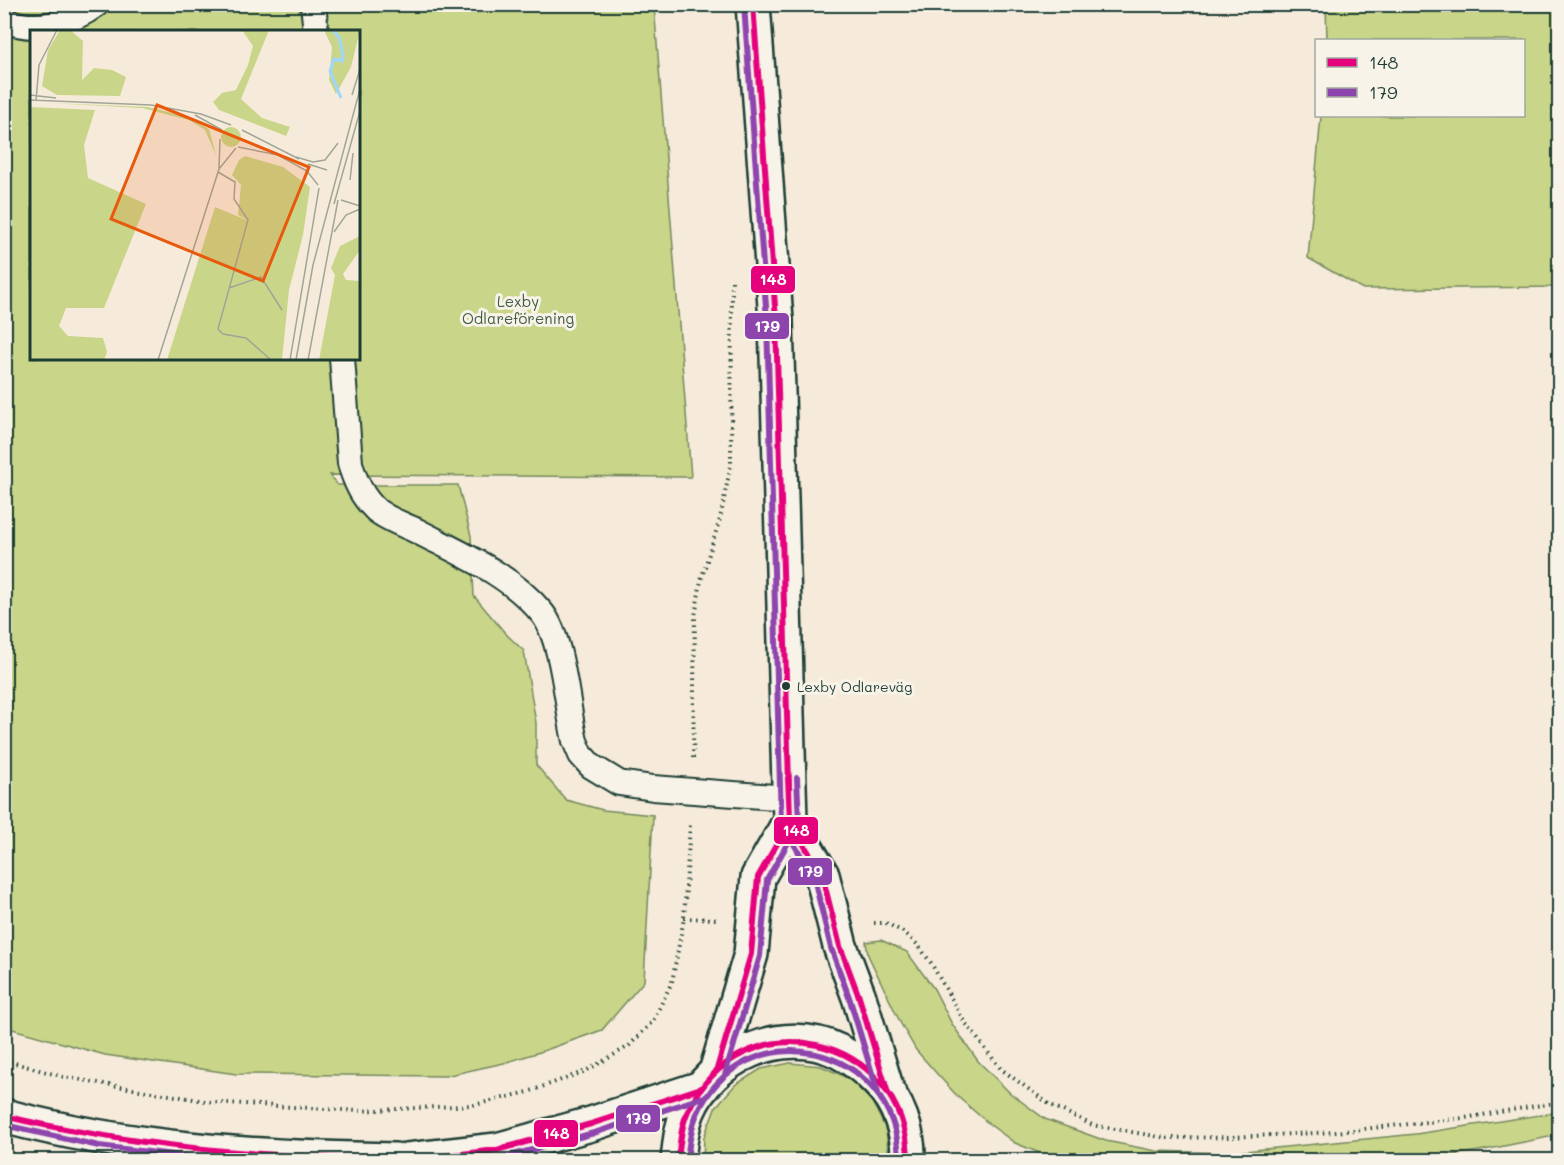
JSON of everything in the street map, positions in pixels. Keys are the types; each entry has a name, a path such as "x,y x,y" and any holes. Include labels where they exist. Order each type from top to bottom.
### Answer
{"street":[{"path":"753,4 776,320 789,809 822,875 834,922 887,1090 898,1109 905,1131 908,1161"},
{"path":"678,1161 680,1135 688,1111 708,1080 751,954 758,877 789,809"},
{"path":"407,1161 496,1150 591,1124 708,1080 731,1060 753,1049 773,1043 795,1041 836,1050 864,1066 887,1090"},
{"path":"4,1116 123,1142 313,1159 395,1161"}],"lane":[{"path":"4,20 18,25 56,24 77,17 97,4"},
{"path":"313,4 316,30"},
{"path":"342,360 350,463 362,495 378,512 493,571 521,592 543,615 556,644 574,741 581,755 591,766 619,783 692,790 789,809"}],"path":[{"path":"4,1060 64,1077 211,1102 358,1111 474,1105 528,1092 586,1071 629,1046 653,1021 672,982 684,918 692,790 695,618 701,580 720,519 731,464 732,273"},
{"path":"684,918 753,920"},
{"path":"834,922 886,923 905,933 918,945 931,963 964,1021 1001,1070 1049,1104 1092,1125 1166,1138 1335,1132 1441,1120 1560,1102"}],"green space":[{"name":"Lexby Odlareförening","path":"4,5 654,5 691,477 330,475 337,485 458,485 471,536 474,596 506,634 524,651 536,723 536,765 566,800 603,810 653,815 644,981 602,1030 504,1063 445,1076 236,1074 105,1055 5,1027"},
{"path":"1326,5 1559,5 1559,287 1363,289 1308,258 1321,117 1525,117 1525,39 1327,39"},
{"path":"881,940 907,952 934,989 952,1024 978,1061 1010,1093 1045,1119 1106,1141 1156,1151 1225,1153 1416,1134 1559,1112 1559,1135 1418,1160 1057,1160 1015,1143 989,1124 958,1097 916,1050 868,955 866,942"},
{"path":"790,1063 821,1066 850,1079 872,1102 886,1129 889,1160 703,1160 704,1137 715,1108 735,1085 761,1069"}],"transit line":[{"name":"148","path":"753,4 776,320 790,821 822,875 840,946 859,997 887,1090"},
{"name":"179","path":"744,5 767,320 781,822 814,878 831,948 850,1000 878,1093"},
{"name":"148","path":"716,1072 751,954 758,877 790,821 788,778"},
{"name":"179","path":"725,1075 760,956 767,880 799,823 797,778"},
{"name":"148","path":"678,1160 682,1129 688,1111 713,1075 745,1052 781,1043 818,1045 852,1059 880,1083 900,1117 908,1160"},
{"name":"179","path":"687,1160 696,1116 718,1082 748,1061 781,1052 815,1054 847,1066 873,1089 892,1120 899,1160"},
{"name":"148","path":"407,1160 497,1150 591,1124 701,1088"},
{"name":"179","path":"484,1160 499,1159 594,1133 704,1097"},
{"name":"148","path":"4,1116 101,1136 150,1143 247,1153 395,1160"},
{"name":"179","path":"4,1125 99,1146 215,1160"}],"place":[{"name":"Lexby Odlareväg","path":"786,686"}]}
